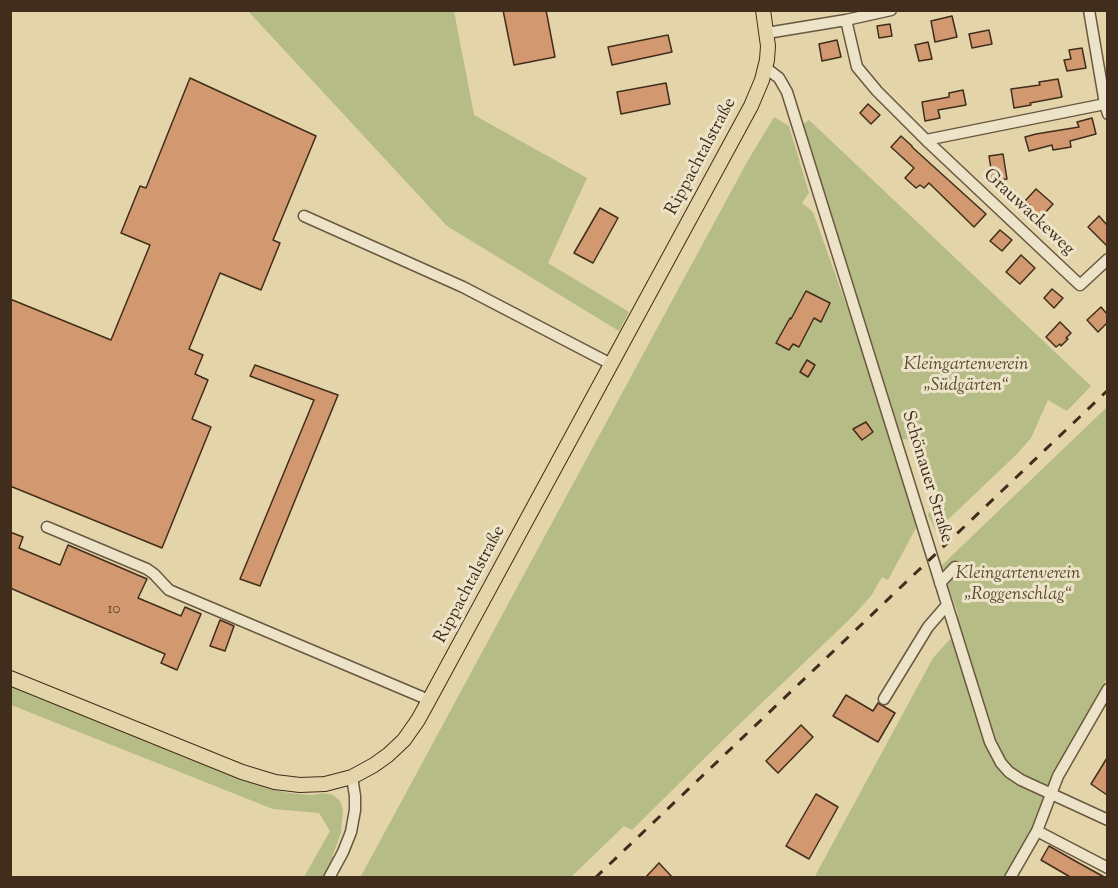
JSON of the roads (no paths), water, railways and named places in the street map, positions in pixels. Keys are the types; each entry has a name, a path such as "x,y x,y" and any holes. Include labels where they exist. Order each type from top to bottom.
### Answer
{"main road":[{"path":"763,10 768,46 766,68"},
{"name":"Rippachtalstraße","path":"10,678 242,772 275,782 300,785 325,784 352,777 388,755 404,740 418,720 751,106 766,68"}],"street":[{"path":"767,33 891,10"},
{"path":"926,140 1106,109 1089,10"},
{"name":"Grauwackeweg","path":"846,20 857,67 877,91 1080,285 1107,259"},
{"name":"Schönauer Straße","path":"766,68 779,78 787,92 985,728 995,753 1000,763 1021,780 1107,818"},
{"path":"304,216 463,286 611,364"},
{"path":"47,527 147,568 169,590 429,700"},
{"path":"940,583 956,567"},
{"path":"884,699 928,627 947,605"},
{"path":"1010,878 1037,831 1058,776 1107,689"},
{"path":"329,878 351,832 355,810 352,777"},
{"path":"1037,831 1107,868"}],"railway":[{"path":"595,878 1108,390"}],"park label":[{"name":"Kleingartenverein „Südgärten“","path":"966,376"},
{"name":"Kleingartenverein „Roggenschlag“","path":"1018,585"}]}
